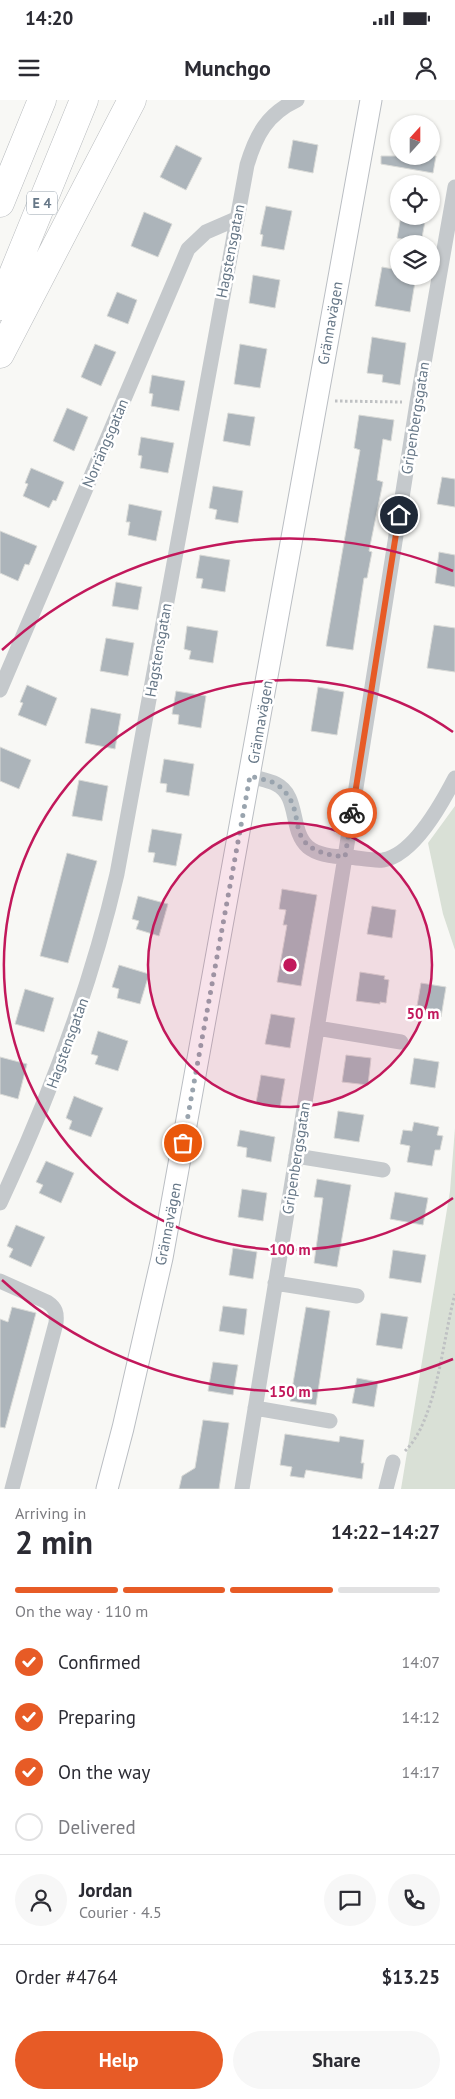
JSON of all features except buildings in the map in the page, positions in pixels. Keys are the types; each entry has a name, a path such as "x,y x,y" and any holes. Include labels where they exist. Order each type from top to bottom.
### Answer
{"highway":[{"name":"E 4","path":"0,203 42,100"},
{"name":"E 4","path":"0,306 84,100"},
{"path":"0,354 132,100"}],"main road":[{"name":"Grännavägen","path":"106,1489 123,1428 162,1258 371,100"}],"street":[{"name":"Hagstensgatan","path":"0,1203 51,1088 78,1015 105,928 117,874 246,165 254,140 269,119 297,100"},
{"name":"Gripenbergsgatan","path":"242,1489 417,402 455,187"},
{"name":"Norrängsgatan","path":"0,690 188,249 206,232 236,219"},
{"path":"250,776 278,784 290,796 298,832 309,847 326,855 384,860 400,853 420,833 444,799 455,778"},
{"path":"317,1028 401,1042"},
{"path":"296,1156 383,1170"},
{"path":"0,1282 47,1302 53,1306 57,1314 12,1489"},
{"path":"276,1282 357,1296"},
{"path":"255,1408 330,1421"},
{"path":"386,1489 393,1462"}],"path":[{"path":"333,401 417,402"},
{"path":"393,1462 415,1441 431,1400 455,1294"}],"shaded area":[{"path":"455,806 455,950 443,914 428,843"},
{"path":"455,1128 455,1489 401,1489 450,1191"}],"way so far":[{"path":"183,1143 250,776 278,784 290,796 298,832 309,847 326,855 345,857 352,813"}],"route":[{"path":"352,813 399,515"}]}
